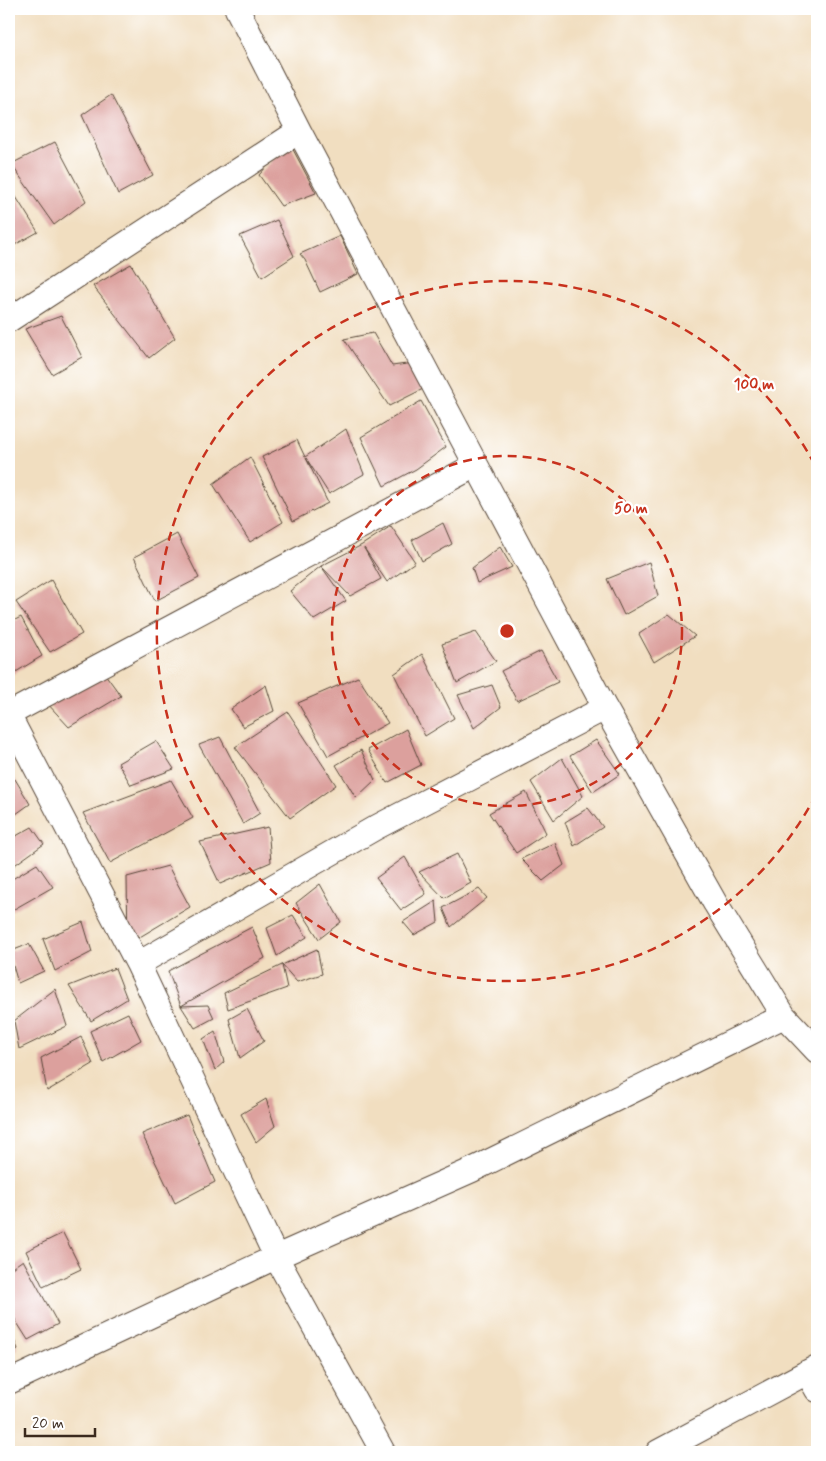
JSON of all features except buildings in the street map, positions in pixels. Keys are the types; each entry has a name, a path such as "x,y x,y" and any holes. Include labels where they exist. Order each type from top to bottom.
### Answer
{"street":[{"path":"237,9 299,131 605,708 715,904 784,1016 817,1051"},
{"path":"9,320 299,131"},
{"path":"383,1452 276,1257 138,964 9,715 476,465"},
{"path":"138,964 375,828 605,708"},
{"path":"9,1382 276,1257 472,1170 784,1016"},
{"path":"658,1452 814,1376"}]}
